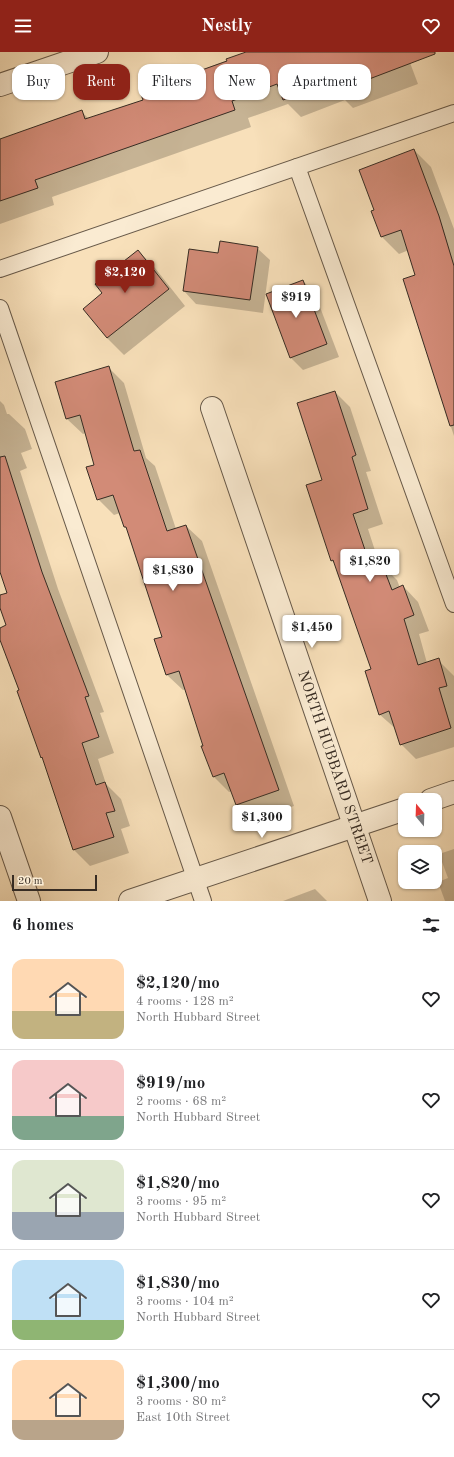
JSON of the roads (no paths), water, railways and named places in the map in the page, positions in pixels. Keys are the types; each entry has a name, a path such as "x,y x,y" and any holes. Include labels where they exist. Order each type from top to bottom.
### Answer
{"street":[{"path":"0,85 97,52"},
{"name":"NORTH HUBBARD STREET","path":"212,408 380,901"},
{"path":"442,796 454,792"},
{"path":"130,901 398,811"},
{"path":"0,817 29,901"}],"lane":[{"path":"0,269 454,113"},
{"path":"297,167 454,604"},
{"path":"0,308 203,901"}]}
